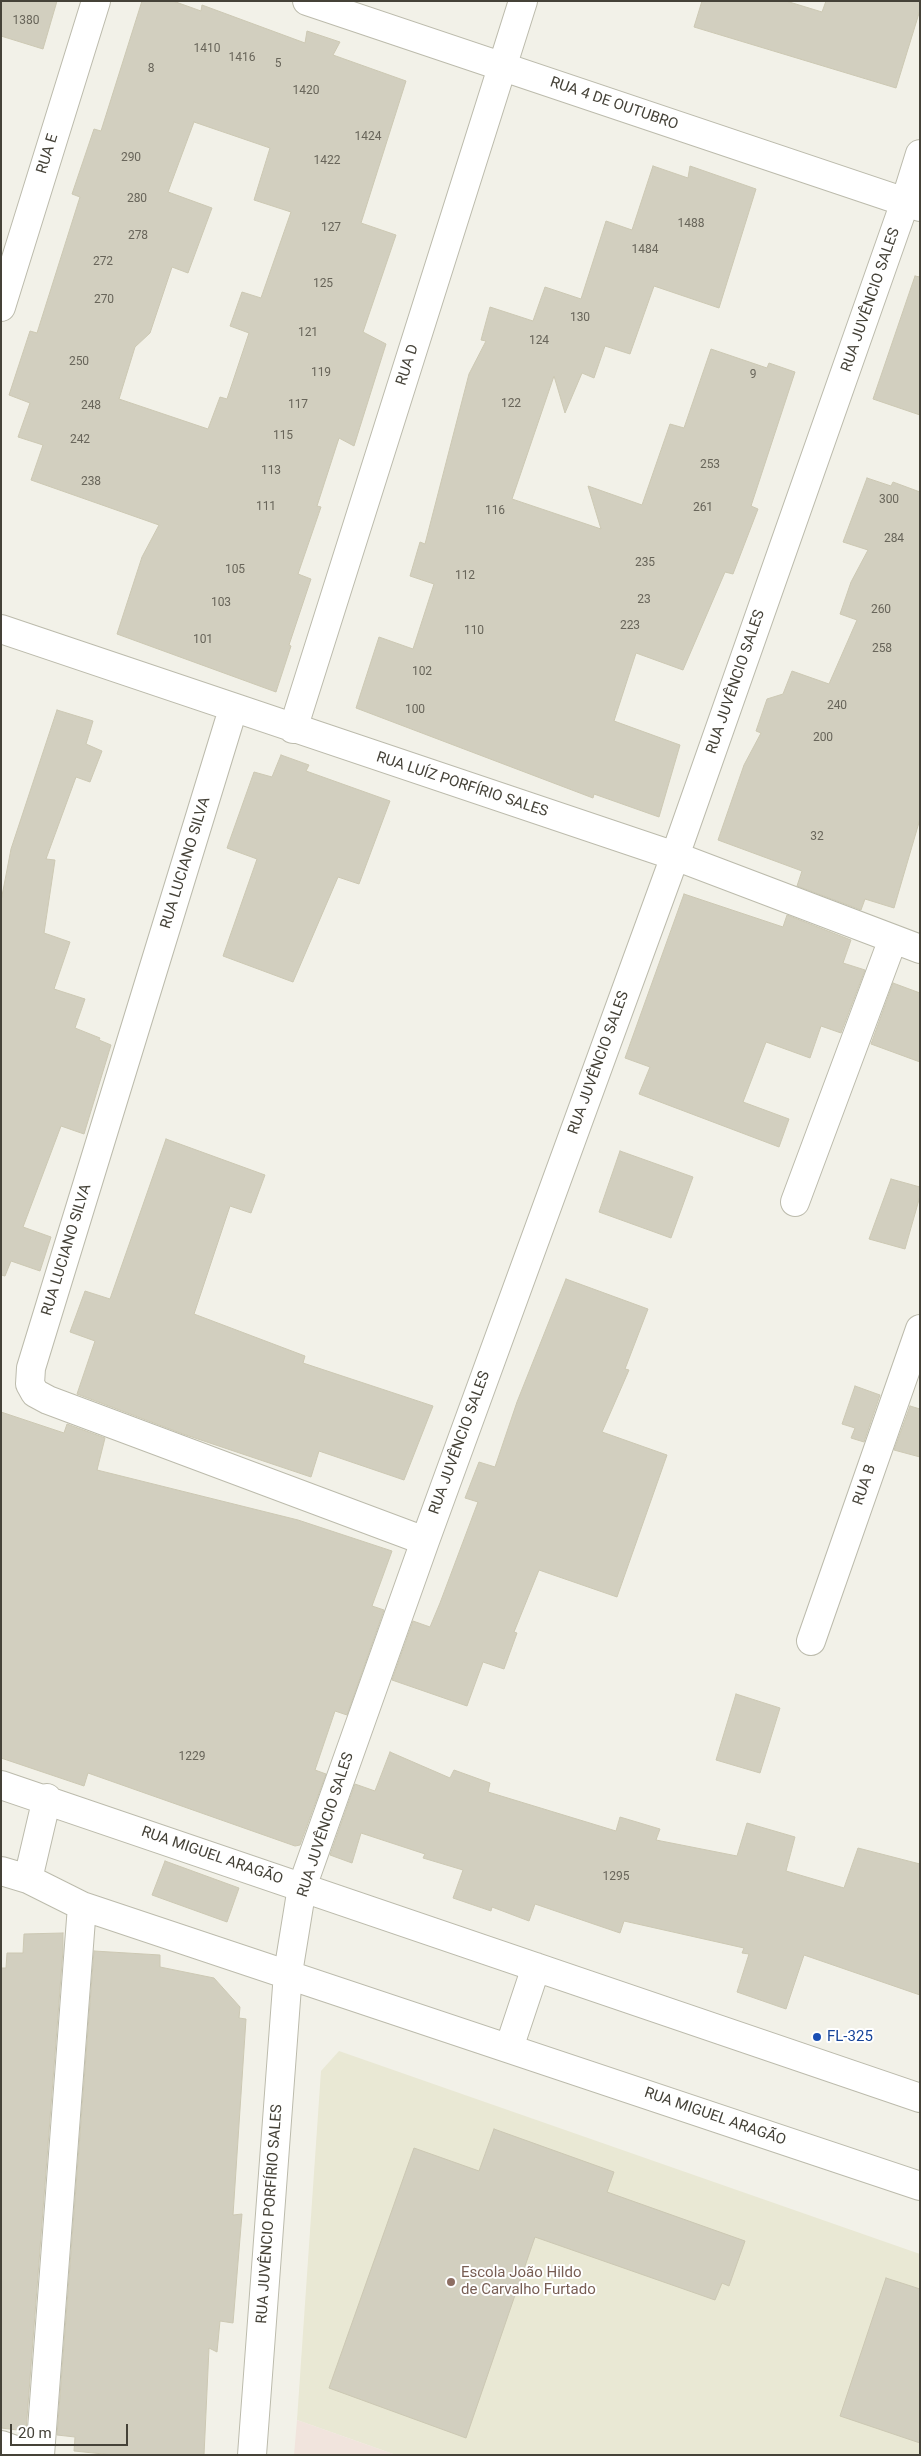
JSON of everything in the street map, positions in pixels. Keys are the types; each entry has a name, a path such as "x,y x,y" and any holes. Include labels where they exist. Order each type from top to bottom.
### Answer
{"street":[{"name":"RUA E","path":"1,306 96,1"},
{"name":"RUA 4 DE OUTUBRO","path":"308,1 912,205"},
{"name":"RUA D","path":"293,729 523,1"},
{"name":"RUA JUVÊNCIO SALES","path":"288,1973 302,1887 425,1541 912,205 920,154"},
{"name":"RUA LUÍZ PORFÍRIO SALES","path":"1,629 233,709 675,856 920,949"},
{"name":"RUA LUCIANO SILVA","path":"233,709 34,1358 30,1384 35,1393 48,1400 425,1541"},
{"path":"795,1202 893,939"},
{"name":"RUA B","path":"811,1641 920,1329"},
{"name":"RUA MIGUEL ARAGÃO","path":"1,1785 47,1798 920,2098"},
{"path":"28,1879 47,1798"},
{"name":"RUA MIGUEL ARAGÃO","path":"1,1871 28,1879 82,1906 288,1973 920,2186"},
{"path":"40,2455 82,1906"},
{"path":"509,2048 536,1967"},
{"name":"RUA JUVÊNCIO PORFÍRIO SALES","path":"252,2455 288,1973"},
{"path":"1,2445 30,2455"}],"shaded area":[{"path":"339,2051 920,2254 920,2455 396,2455 297,2420 321,2071"},
{"path":"297,2420 396,2455 294,2455"}],"building":[{"path":"1,1 57,1 43,49 1,36"},
{"path":"142,1 173,1 201,11 202,5 305,43 307,31 340,42 333,55 406,81 361,223 396,235 363,332 386,344 354,446 339,438 317,506 321,507 298,574 311,579 276,692 117,634 142,557 159,525 31,480 43,445 18,437 30,403 9,395 30,331 37,333 80,197 72,194 94,129 101,131","holes":["194,122 270,148 254,200 291,212 261,298 242,292 230,326 249,333 227,399 220,397 208,429 119,399 135,347 150,333 172,267 188,273 212,208 168,192"]},
{"path":"702,1 786,1 822,12 826,1 920,1 920,10 896,88 694,27"},
{"path":"653,166 688,178 690,166 756,189 719,308 654,286 630,354 605,346 594,378 582,373 565,413 554,376 512,499 601,529 588,486 642,505 670,424 684,428 711,349 767,368 769,363 795,372 751,506 758,509 733,574 725,572 683,670 636,653 614,721 680,745 659,817 594,794 593,798 356,708 379,637 413,649 434,584 410,576 420,542 425,544 469,374 486,341 481,340 490,307 533,321 545,287 581,299 606,221 632,230"},
{"path":"915,276 920,277 920,415 873,399"},
{"path":"867,478 891,486 893,482 920,492 920,819 894,908 865,899 861,910 797,886 802,871 718,840 744,765 761,733 756,731 767,699 783,694 792,671 829,684 857,620 840,614 851,582 868,550 843,542"},
{"path":"57,710 93,721 86,744 102,751 90,782 76,777 46,859 55,860 44,933 70,942 54,989 85,999 75,1028 100,1038 99,1040 111,1045 84,1134 61,1126 23,1227 51,1237 40,1271 11,1261 5,1276 1,1275 1,901 11,849"},
{"path":"281,755 309,765 306,771 390,801 359,884 338,877 293,982 223,956 257,859 227,848 254,772 272,777"},
{"path":"684,894 783,927 787,915 851,940 843,963 865,970 841,1033 821,1026 810,1058 766,1042 743,1102 789,1119 779,1147 639,1094 650,1067 625,1058"},
{"path":"893,983 920,993 920,1062 871,1044"},
{"path":"166,1139 265,1175 251,1213 230,1206 194,1314 305,1356 303,1363 433,1406 404,1480 319,1451 311,1477 183,1434 77,1394 95,1341 70,1332 85,1291 110,1299"},
{"path":"620,1151 693,1177 671,1238 599,1212"},
{"path":"891,1179 920,1187 920,1196 905,1249 869,1239"},
{"path":"566,1279 648,1309 625,1369 629,1370 602,1432 667,1455 617,1597 539,1570 514,1632 517,1633 504,1669 483,1662 467,1706 392,1680 413,1621 430,1627 478,1502 465,1498 479,1462 495,1467 517,1402"},
{"path":"855,1386 880,1395 864,1442 851,1438 855,1428 842,1424"},
{"path":"910,1406 920,1409 920,1457 894,1450"},
{"path":"1,1412 64,1433 67,1424 105,1438 97,1470 298,1520 392,1551 372,1606 384,1610 347,1715 335,1711 315,1770 326,1774 300,1845 295,1846 88,1773 84,1786 1,1758"},
{"path":"736,1694 780,1708 760,1773 716,1760"},
{"path":"390,1752 450,1778 454,1770 490,1783 488,1792 616,1831 620,1817 660,1829 656,1840 737,1856 747,1823 795,1837 786,1871 844,1888 858,1848 920,1864 920,1995 804,1955 786,2009 737,1992 749,1954 742,1953 744,1948 624,1921 620,1933 535,1904 529,1921 492,1907 491,1911 453,1898 463,1870 423,1858 425,1854 361,1833 352,1863 330,1855 355,1784 375,1791"},
{"path":"165,1861 239,1888 227,1922 152,1895"},
{"path":"63,1933 26,2431 1,2428 1,1968 6,1968 7,1953 23,1953 24,1934"},
{"path":"94,1951 160,1955 160,1967 214,1978 240,2007 239,2018 246,2019 233,2215 242,2214 233,2323 220,2321 217,2352 209,2348 204,2455 113,2455 74,2451 75,2437 57,2435"},
{"path":"494,2129 614,2172 607,2192 745,2241 729,2286 722,2283 715,2300 535,2237 466,2438 329,2388 414,2148 479,2171"},
{"path":"886,2278 920,2289 920,2443 840,2416"}],"place":[{"name":"FL-325","path":"817,2037"},
{"name":"Escola João Hildo de Carvalho Furtado","path":"451,2282"}]}
